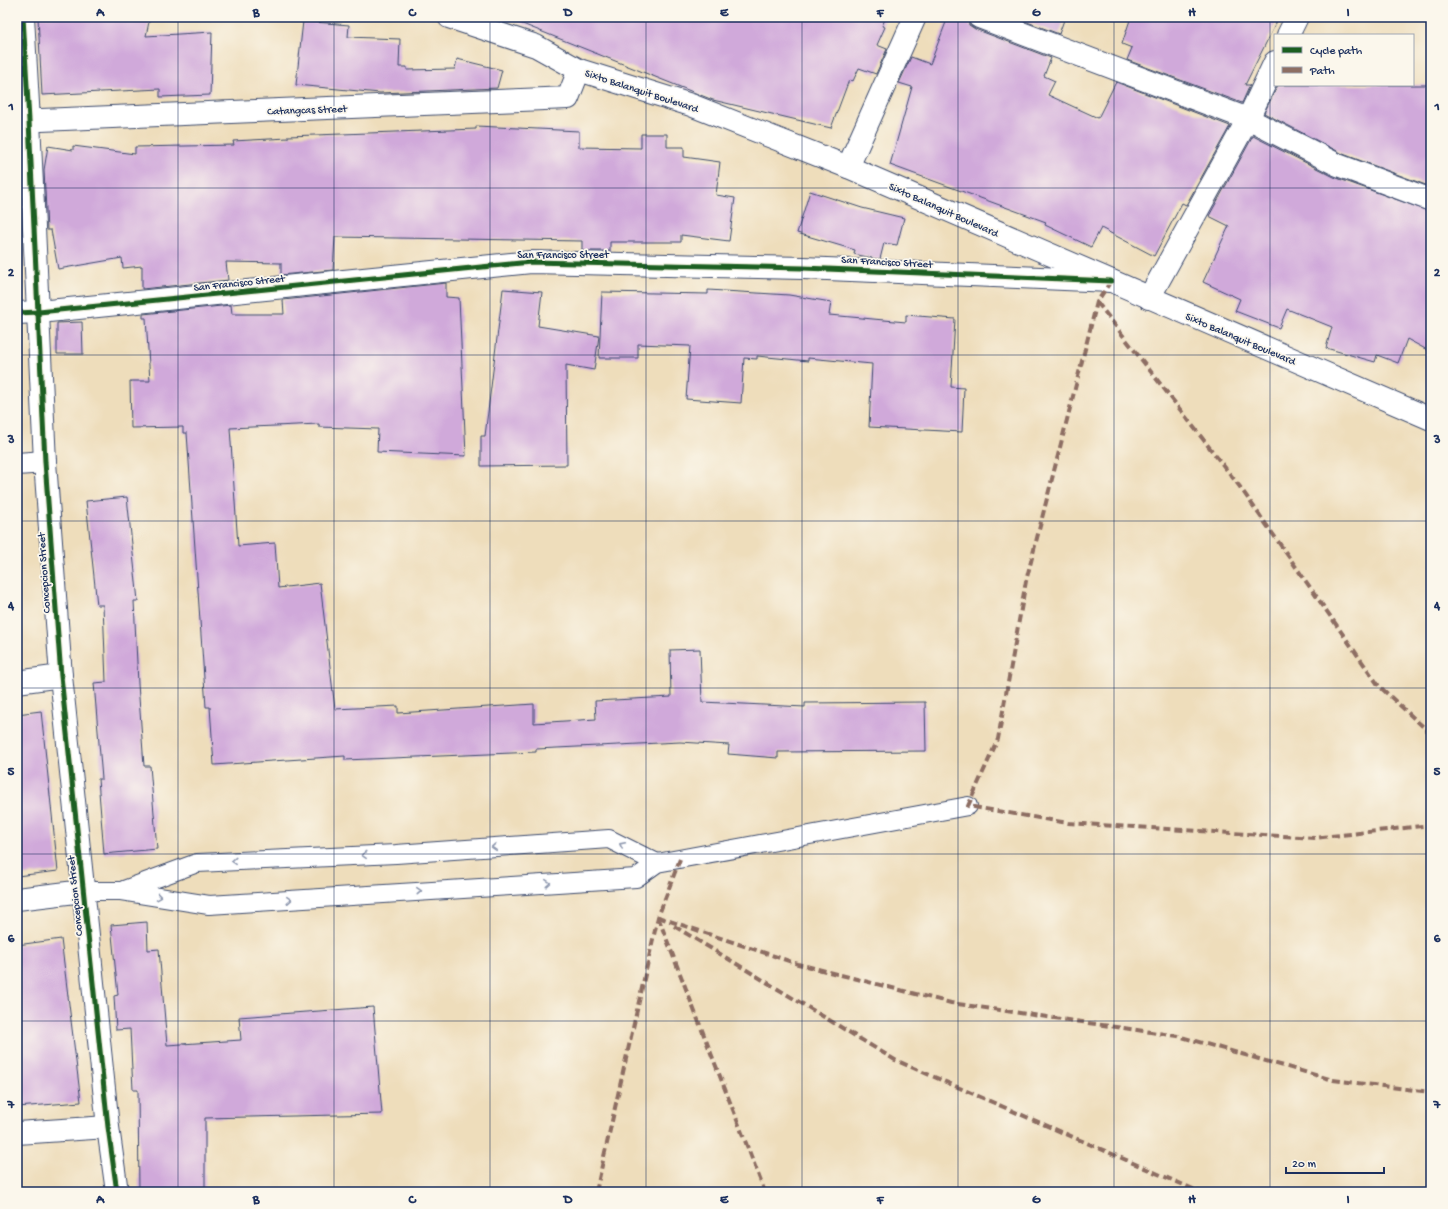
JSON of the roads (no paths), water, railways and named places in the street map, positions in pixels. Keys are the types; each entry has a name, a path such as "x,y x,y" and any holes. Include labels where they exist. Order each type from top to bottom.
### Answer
{"street":[{"name":"Concepcion Street","path":"23,17 23,121 39,312 45,462 60,676 108,1127 117,1192"},
{"name":"Sixto Balanquit Boulevard","path":"449,17 536,46 579,70 691,105 848,167 1431,419"},
{"path":"848,167 915,17"},
{"path":"979,17 1248,118 1338,165 1431,200"},
{"path":"1288,34 1296,17"},
{"path":"1150,298 1248,118 1274,64"},
{"name":"Catangcas Street","path":"23,121 568,98 579,70"},
{"name":"San Francisco Street","path":"17,313 531,262 803,268 1111,281"},
{"path":"17,464 45,462"},
{"path":"17,682 60,676"},
{"path":"17,899 84,891"},
{"path":"17,1133 108,1127"}],"lane":[{"path":"84,891 121,891 209,904 636,878 657,863 968,806"},
{"path":"121,891 197,863 396,854 609,839 657,863"}]}
